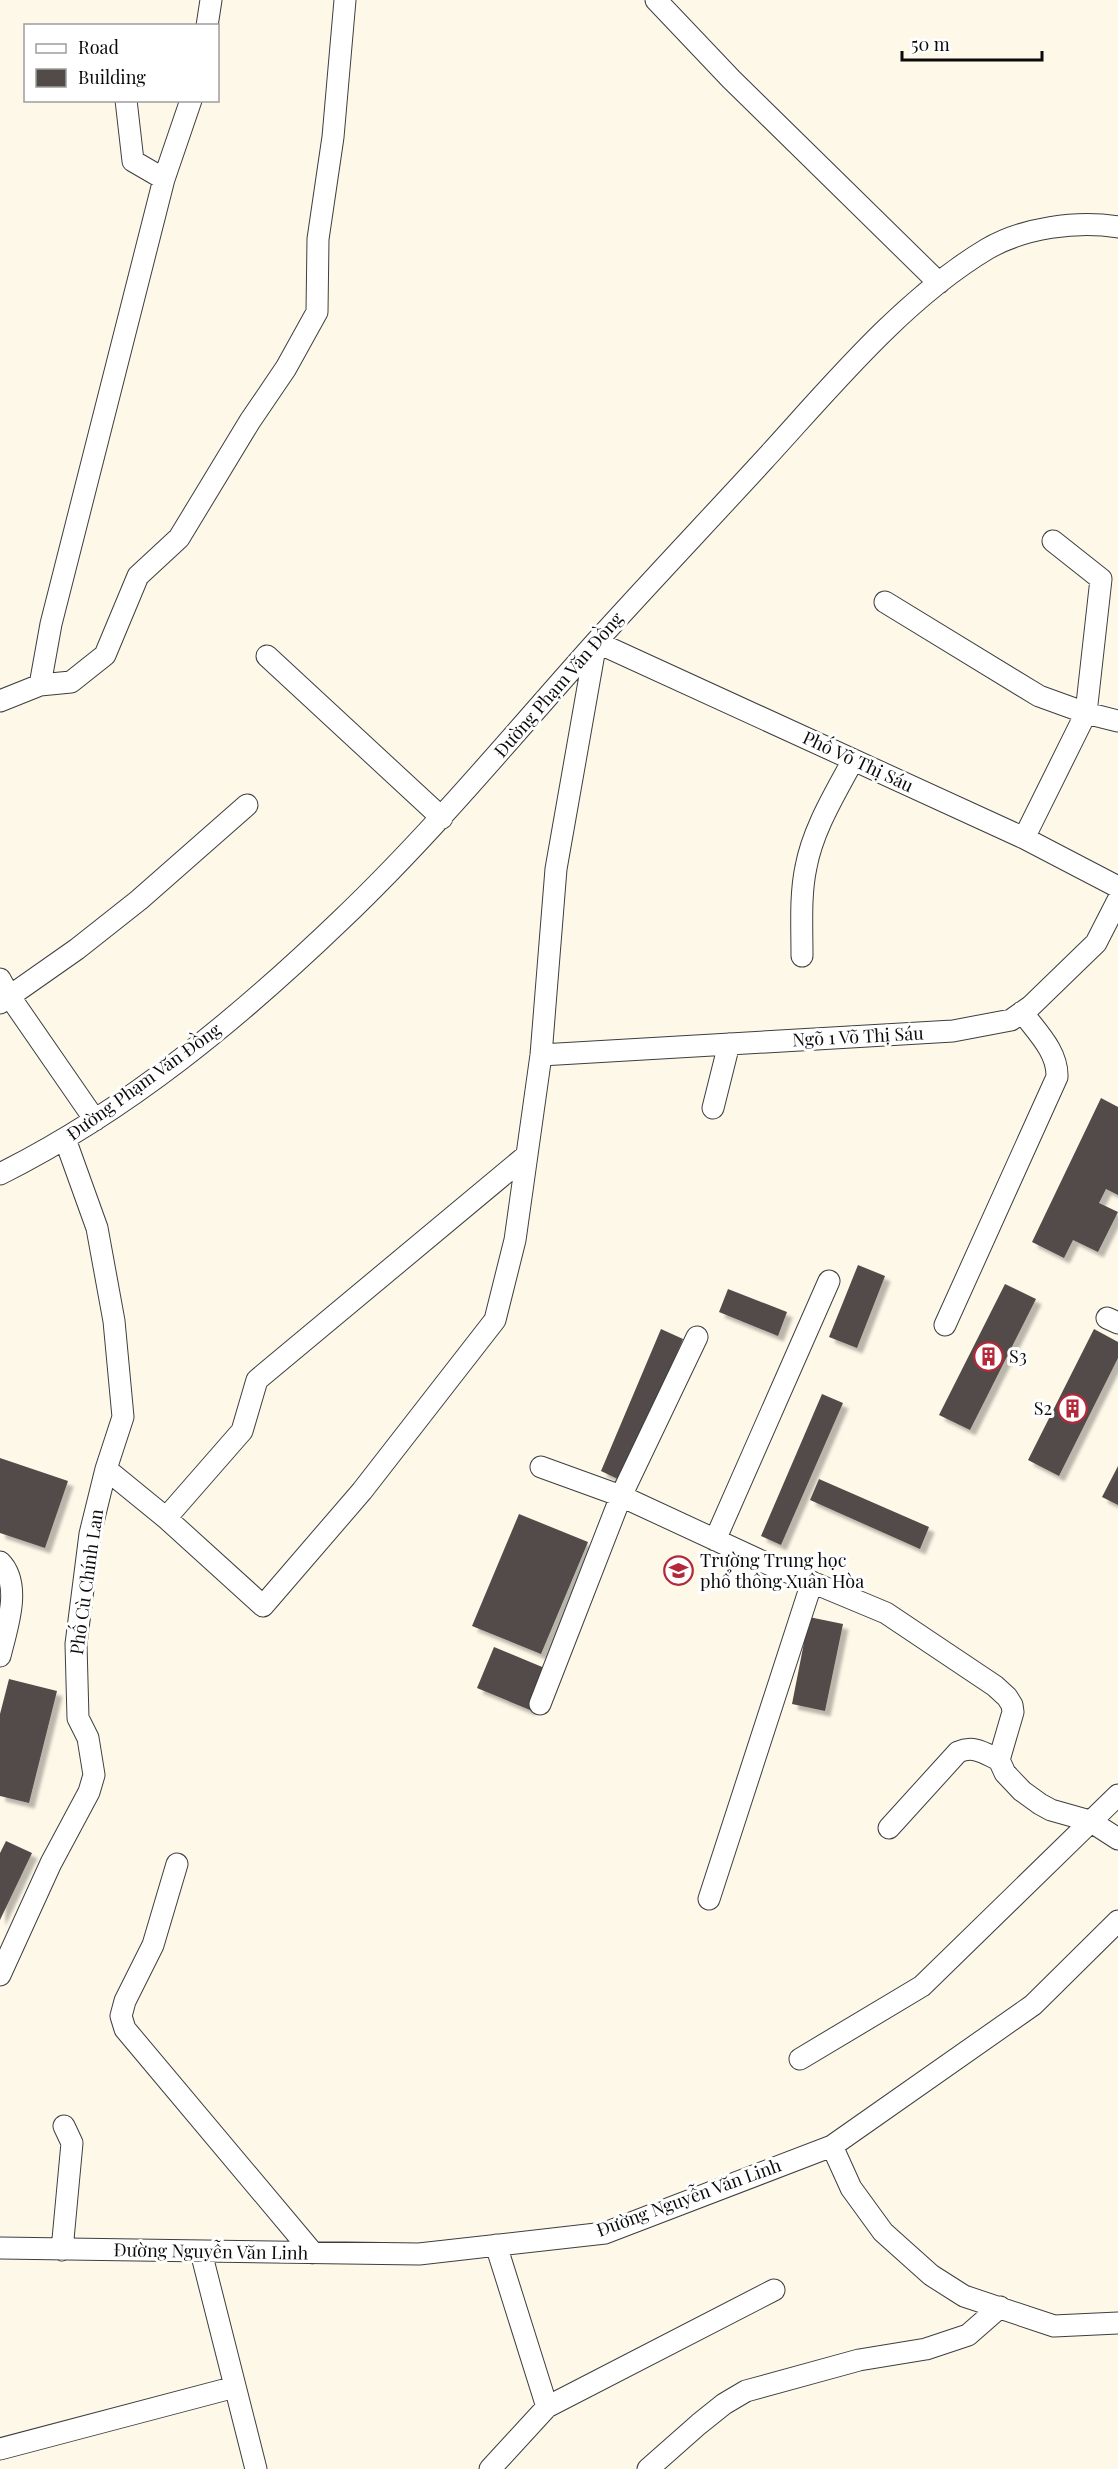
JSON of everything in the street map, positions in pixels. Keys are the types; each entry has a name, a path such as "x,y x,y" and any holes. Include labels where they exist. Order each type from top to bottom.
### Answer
{"street":[{"path":"207,24 211,0"},
{"path":"0,701 40,685 71,682 105,655 138,576 179,538 250,421 286,368 317,312 318,239 333,137 345,0"},
{"path":"656,0 731,79 939,283"},
{"path":"126,102 133,161 164,178"},
{"path":"40,685 51,624 164,178 190,102"},
{"name":"Đường Phạm Văn Đồng","path":"0,1174 95,1120 207,1041 341,920 442,818 596,642 867,348 939,283 987,249 1017,236 1070,225 1118,227"},
{"path":"1024,838 1086,713 1101,579 1053,541"},
{"path":"885,602 1039,696 1086,713 1118,721"},
{"path":"106,1469 166,1518 263,1606 362,1491 495,1320 515,1240 541,1055 555,869 596,642"},
{"name":"Phố Võ Thị Sáu","path":"596,642 1024,838 1118,887"},
{"path":"267,656 442,818"},
{"path":"802,956 803,888 810,849 853,760"},
{"path":"95,1120 3,993 77,949 139,900 247,805"},
{"name":"Ngõ 1 Võ Thị Sáu","path":"541,1055 952,1031 1011,1020 1031,1006 1096,943 1118,900"},
{"path":"945,1325 1057,1077 1058,1067 1053,1054 1022,1012"},
{"path":"713,1108 729,1044"},
{"name":"Phố Cù Chính Lan","path":"0,1975 51,1863 88,1792 94,1775 88,1738 78,1718 76,1644 90,1534 106,1469 123,1417 114,1321 97,1228 65,1139"},
{"path":"166,1518 242,1431 257,1380 527,1155"},
{"path":"30,1159 75,1165"},
{"path":"716,1540 829,1281"},
{"path":"540,1704 621,1496 697,1337"},
{"path":"541,1467 621,1496 716,1540 886,1613 976,1672 1007,1697 1013,1712 999,1760"},
{"path":"0,1562 9,1576 11,1606 0,1656"},
{"path":"709,1899 812,1582"},
{"path":"889,1828 958,1752 971,1748 999,1760 1011,1779 1040,1804 1051,1810 1089,1821 1118,1839"},
{"path":"800,2060 922,1986 1118,1795"},
{"path":"177,1864 153,1945 125,2001 121,2016 125,2029 313,2253"},
{"name":"Đường Nguyễn Văn Linh","path":"0,2248 419,2254 605,2233 832,2146 1033,2005 1118,1921"},
{"path":"62,2250 72,2143 64,2126"},
{"path":"832,2146 851,2188 883,2232 931,2276 964,2296 1054,2326 1118,2323"},
{"path":"496,2245 548,2407"},
{"path":"201,2252 256,2469"},
{"path":"490,2469 548,2407 774,2290"},
{"path":"648,2469 724,2404 746,2391 859,2360 926,2349 968,2335 1000,2307"},
{"path":"0,2449 235,2387"}],"building":[{"path":"1101,1098 1118,1107 1118,1195 1106,1189 1099,1203 1118,1212 1098,1252 1073,1240 1064,1258 1032,1242"},
{"path":"858,1265 885,1276 857,1348 829,1337"},
{"name":"S3","path":"1005,1284 1036,1299 970,1430 939,1415"},
{"path":"728,1289 787,1312 778,1336 719,1312"},
{"path":"661,1329 683,1339 622,1481 601,1471"},
{"name":"S2","path":"1094,1329 1118,1342 1118,1358 1059,1476 1028,1460"},
{"path":"822,1394 843,1403 781,1545 761,1536"},
{"path":"0,1458 68,1481 45,1548 0,1533"},
{"path":"1118,1466 1118,1505 1102,1497"},
{"path":"819,1479 929,1527 920,1549 810,1500"},
{"path":"519,1514 588,1542 541,1654 472,1626"},
{"path":"809,1617 843,1624 825,1711 792,1704"},
{"path":"494,1647 547,1669 530,1710 477,1688"},
{"path":"9,1679 57,1691 29,1803 0,1796 0,1714"},
{"path":"6,1841 32,1853 0,1920 0,1853"}],"place":[{"name":"S3","path":"988,1357"},
{"name":"S2","path":"1073,1409"},
{"name":"Trường Trung học phổ thông Xuân Hòa","path":"679,1571"}]}
